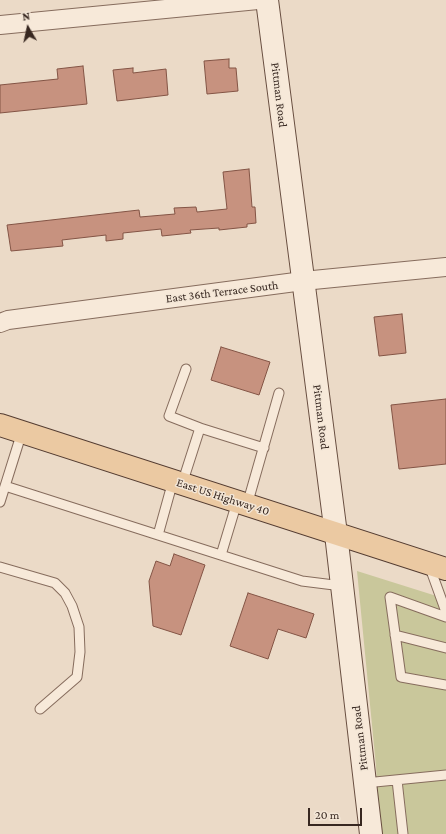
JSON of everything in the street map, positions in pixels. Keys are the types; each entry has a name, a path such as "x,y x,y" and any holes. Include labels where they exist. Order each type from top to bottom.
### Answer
{"main road":[{"name":"East US Highway 40","path":"0,425 437,566"}],"street":[{"path":"0,25 258,0"},
{"name":"Pittman Road","path":"267,0 336,534 371,834"},
{"name":"East 36th Terrace South","path":"0,323 8,320 303,282 446,267"}],"lane":[{"path":"186,369 169,416 200,428 264,448"},
{"path":"221,555 264,448 279,394"},
{"path":"158,535 177,482 200,428"},
{"path":"0,502 22,432"},
{"path":"5,486 302,581 342,586"},
{"path":"437,566 446,612"},
{"path":"0,567 55,583 65,593 72,606 79,627 80,652 77,677 40,709"},
{"path":"446,616 390,597 401,677 446,685"},
{"path":"395,636 446,648"},
{"path":"365,783 446,775"},
{"path":"397,780 403,834"}],"shaded area":[{"path":"357,571 446,599 446,834 380,834 376,766"}],"building":[{"path":"229,59 229,68 236,68 238,91 207,94 204,61"},
{"path":"83,66 87,104 0,113 0,85 58,79 57,69"},
{"path":"133,68 133,73 166,69 168,95 117,101 113,70"},
{"path":"249,169 252,207 255,207 256,223 247,224 247,227 219,230 219,228 190,230 191,233 162,236 161,229 123,233 123,239 106,241 106,235 62,240 63,246 11,251 7,225 139,210 140,217 175,214 174,208 196,207 197,212 227,209 223,172"},
{"path":"402,314 406,353 379,356 374,317"},
{"path":"221,347 270,362 259,395 211,380"},
{"path":"446,399 446,464 399,469 391,405"},
{"path":"174,554 205,565 181,635 153,626 149,581 156,561 170,566"},
{"path":"248,593 314,614 306,638 278,629 268,659 230,646"}]}
